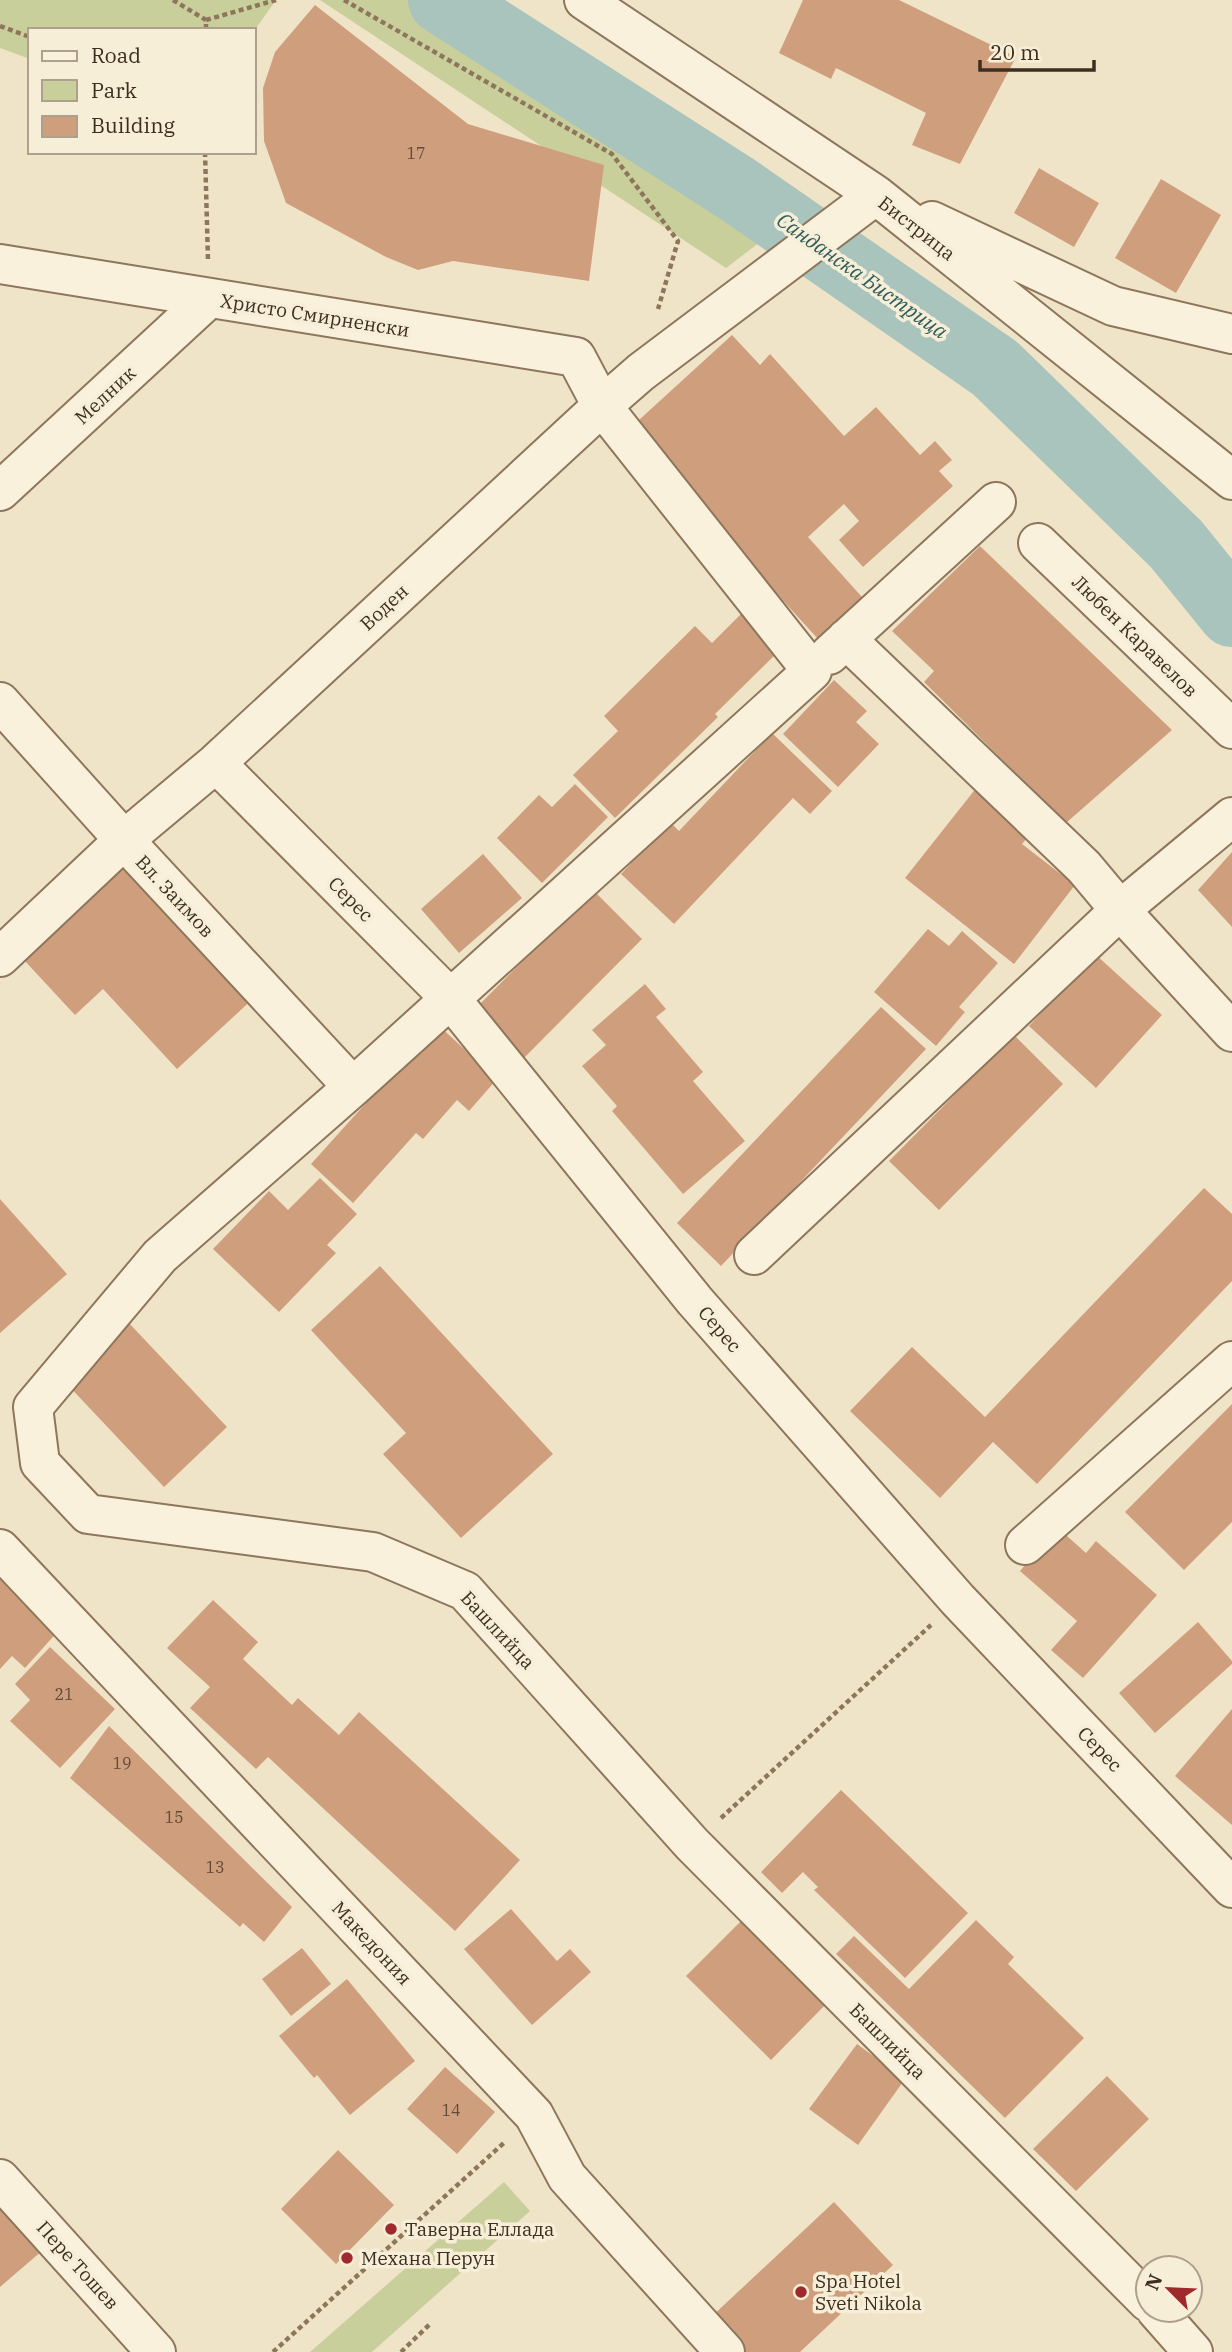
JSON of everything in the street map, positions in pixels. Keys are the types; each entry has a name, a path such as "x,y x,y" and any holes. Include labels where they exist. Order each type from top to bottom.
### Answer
{"street":[{"name":"Бистрица","path":"583,0 876,195 1228,474"},
{"name":"Воден","path":"0,957 124,840 216,763 641,372 876,195"},
{"path":"876,195 1113,306 1232,334"},
{"name":"Христо Смирненски","path":"0,264 576,357 602,406"},
{"name":"Мелник","path":"0,491 209,298"},
{"path":"602,406 812,671"},
{"name":"Башлийца","path":"996,502 353,1087 160,1256 33,1407 40,1462 88,1514 373,1552 465,1591 692,1844 1134,2288"},
{"name":"Любен Каравелов","path":"1038,543 1232,729"},
{"path":"846,639 1084,867 1119,910 1232,1032"},
{"name":"Вл. Заимов","path":"0,702 353,1087"},
{"name":"Серес","path":"216,763 450,998 695,1301 958,1600 1229,1879"},
{"path":"754,1255 1119,910 1232,817"},
{"path":"1025,1545 1232,1361"},
{"name":"Македония","path":"0,1549 534,2115 567,2177 724,2352"},
{"name":"Пере Тошев","path":"0,2179 156,2352"},
{"path":"1168,2324 1193,2352"}],"path":[{"path":"173,0 206,20 276,0"},
{"path":"344,0 612,154 678,241 641,372"},
{"path":"206,20 206,28"},
{"path":"0,26 28,36"},
{"path":"205,154 209,298"},
{"path":"692,1844 958,1600"},
{"path":"273,2352 534,2115"},
{"path":"401,2352 431,2323"}],"green space":[{"path":"0,0 276,0 256,28 28,28 28,58 0,48"},
{"path":"320,0 408,0 772,233 726,268"},
{"path":"504,2182 530,2211 372,2352 310,2352"}],"building":[{"path":"803,0 899,0 1016,57 960,164 912,145 926,113 836,68 831,79 779,53"},
{"path":"315,5 468,124 604,165 589,281 453,261 418,270 386,257 286,203 264,141 263,88 275,52"},
{"path":"1039,168 1099,203 1074,247 1014,213"},
{"path":"1161,179 1221,215 1176,293 1115,258"},
{"path":"732,335 760,365 770,354 844,436 876,407 920,455 935,441 952,460 939,471 953,486 863,567 839,540 859,521 844,504 808,537 862,597 818,639 628,430"},
{"path":"980,546 1172,730 1066,823 924,682 934,671 892,631"},
{"path":"748,607 785,645 715,714 718,717 615,818 573,775 618,731 604,716 695,626 712,643"},
{"path":"834,680 867,711 856,722 879,744 838,787 783,734"},
{"path":"772,733 832,791 810,814 793,798 674,924 621,874 670,822 679,831"},
{"path":"575,784 608,817 542,883 497,838 539,795 552,807"},
{"path":"977,787 1033,831 1022,844 1075,885 1014,964 905,878"},
{"path":"1232,852 1232,927 1198,890"},
{"path":"483,854 522,898 459,953 421,909"},
{"path":"131,859 257,995 177,1069 103,989 75,1015 23,959"},
{"path":"593,890 642,939 523,1059 474,1010"},
{"path":"928,929 949,946 962,931 998,963 959,1007 965,1012 936,1046 874,992"},
{"path":"1095,954 1162,1015 1096,1088 1029,1026"},
{"path":"645,984 666,1009 656,1017 703,1072 693,1081 745,1141 683,1194 612,1111 617,1106 582,1066 606,1045 592,1030"},
{"path":"881,1007 926,1049 721,1266 677,1223"},
{"path":"437,1024 497,1079 469,1111 457,1100 423,1139 416,1133 353,1203 311,1164"},
{"path":"1014,1035 1063,1084 939,1210 889,1161"},
{"path":"320,1178 357,1214 327,1245 336,1253 279,1312 213,1249 269,1191 288,1210"},
{"path":"1204,1188 1232,1214 1232,1281 1037,1484 993,1442 940,1498 850,1411 912,1347 985,1417"},
{"path":"0,1199 67,1274 0,1333"},
{"path":"380,1266 553,1454 461,1538 383,1454 406,1433 311,1330"},
{"path":"128,1322 227,1427 164,1487 65,1382"},
{"path":"1232,1404 1232,1522 1184,1570 1125,1512"},
{"path":"1058,1528 1086,1553 1096,1541 1157,1595 1083,1678 1051,1650 1077,1621 1020,1571"},
{"path":"0,1574 60,1629 25,1668 12,1656 0,1669"},
{"path":"213,1600 258,1642 243,1659 292,1705 298,1698 339,1735 359,1712 520,1860 455,1931 268,1757 256,1769 190,1708 210,1687 167,1648"},
{"path":"1198,1622 1232,1664 1155,1733 1119,1693"},
{"path":"50,1647 115,1709 60,1768 10,1721 30,1700 15,1684"},
{"path":"1232,1709 1232,1825 1175,1776"},
{"path":"109,1726 292,1907 264,1942 243,1923 240,1927 70,1778"},
{"path":"841,1790 968,1913 905,1978 814,1890 818,1887 803,1872 782,1893 761,1872"},
{"path":"511,1909 557,1961 570,1949 591,1972 532,2025 464,1949"},
{"path":"746,1916 830,2000 771,2060 686,1976"},
{"path":"976,1920 1014,1957 1008,1964 1084,2038 1005,2118 836,1954 854,1936 909,1989"},
{"path":"302,1948 331,1984 291,2016 262,1979"},
{"path":"347,1979 415,2061 350,2115 317,2075 314,2078 279,2036"},
{"path":"857,2044 905,2079 858,2145 809,2109"},
{"path":"445,2067 495,2112 457,2154 407,2109"},
{"path":"1107,2076 1149,2119 1076,2191 1033,2149"},
{"path":"338,2150 394,2205 336,2264 281,2209"},
{"path":"0,2197 43,2250 0,2287"},
{"name":"Spa Hotel Sveti Nikola","path":"834,2202 893,2265 800,2352 739,2352 709,2319"}],"waterway":[{"name":"Санданска Бистрица","path":"442,0 737,189 995,368 1176,544 1232,613"}],"place":[{"name":"Таверна Еллада","path":"391,2229"},
{"name":"Механа Перун","path":"347,2258"},
{"name":"Spa Hotel Sveti Nikola","path":"801,2292"}]}
